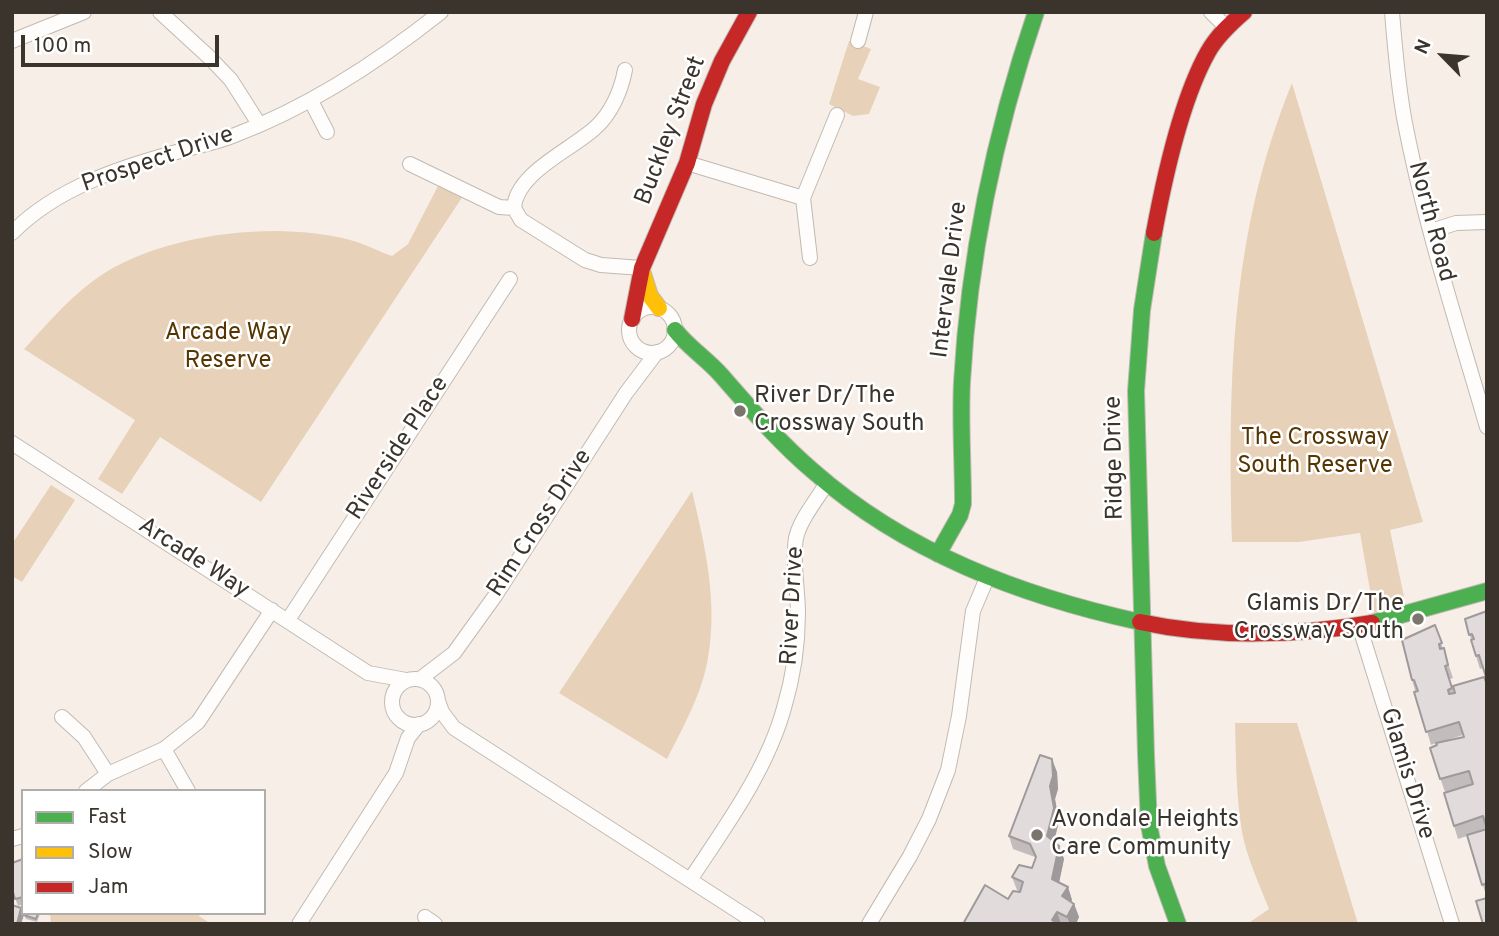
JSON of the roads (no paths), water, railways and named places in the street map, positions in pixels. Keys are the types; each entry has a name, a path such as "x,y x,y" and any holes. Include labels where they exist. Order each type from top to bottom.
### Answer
{"street":[{"path":"12,41 84,12"},
{"path":"160,12 231,80 259,124"},
{"name":"Prospect Drive","path":"12,233 49,203 81,185 182,150 236,135 311,101 405,41 440,12"},
{"name":"Buckley Street","path":"632,319 642,268 687,163 705,104 722,61 749,12"},
{"path":"858,41 866,12"},
{"name":"Intervale Drive","path":"938,554 960,515 963,504 963,372 973,261 981,214 1002,118 1036,12"},
{"path":"1211,12 1226,27"},
{"name":"Ridge Drive","path":"1178,924 1157,866 1149,825 1137,369 1143,298 1168,167 1189,94 1211,44 1244,12"},
{"name":"North Road","path":"1392,12 1405,121 1431,231 1487,427"},
{"path":"625,70 616,99 604,118 577,143 537,170 520,191 514,208 521,220 585,260 601,265 642,268 648,291 659,308 671,316 675,330 688,346 701,356 778,438 827,483 886,523 938,554 987,578 1085,609 1142,623 1185,629 1299,631 1359,625 1487,591"},
{"path":"311,101 327,132"},
{"path":"810,258 803,198 837,115"},
{"path":"687,163 803,198"},
{"path":"410,164 499,207 514,208"},
{"path":"1431,231 1456,223 1487,222"},
{"name":"Riverside Place","path":"288,620 510,279"},
{"path":"659,308 643,309 632,319 630,334 633,342 643,351 701,356"},
{"path":"661,351 672,341 675,330"},
{"name":"Rim Cross Drive","path":"626,393 636,358 633,342"},
{"name":"Rim Cross Drive","path":"437,697 454,653 495,596 626,393 661,351"},
{"name":"Arcade Way","path":"12,443 373,676 394,709"},
{"name":"River Drive","path":"690,880 747,792 774,739 785,707 793,666 798,615 796,541 802,525 827,483"},
{"path":"869,924 929,819 948,770 959,716 973,611 987,578"},
{"path":"89,789 108,774 164,749 198,722 272,610"},
{"name":"Glamis Drive","path":"1359,625 1452,924"},
{"name":"Rim Cross Drive","path":"413,680 454,653"},
{"name":"Arcade Way","path":"373,676 413,680"},
{"path":"403,748 394,709 395,690 413,680 427,682 437,697 442,712 454,728 758,924"},
{"path":"299,924 396,772 410,734 435,713 437,697"},
{"path":"394,709 406,723 454,728"},
{"path":"62,717 84,737 108,774"},
{"path":"164,749 187,789"}],"place":[{"name":"River Dr/The Crossway South","path":"740,411"},
{"name":"Glamis Dr/The Crossway South","path":"1418,619"},
{"name":"Avondale Heights Care Community","path":"1037,835"}],"park label":[{"name":"Arcade Way Reserve","path":"228,348"},
{"name":"The Crossway South Reserve","path":"1315,453"}]}
